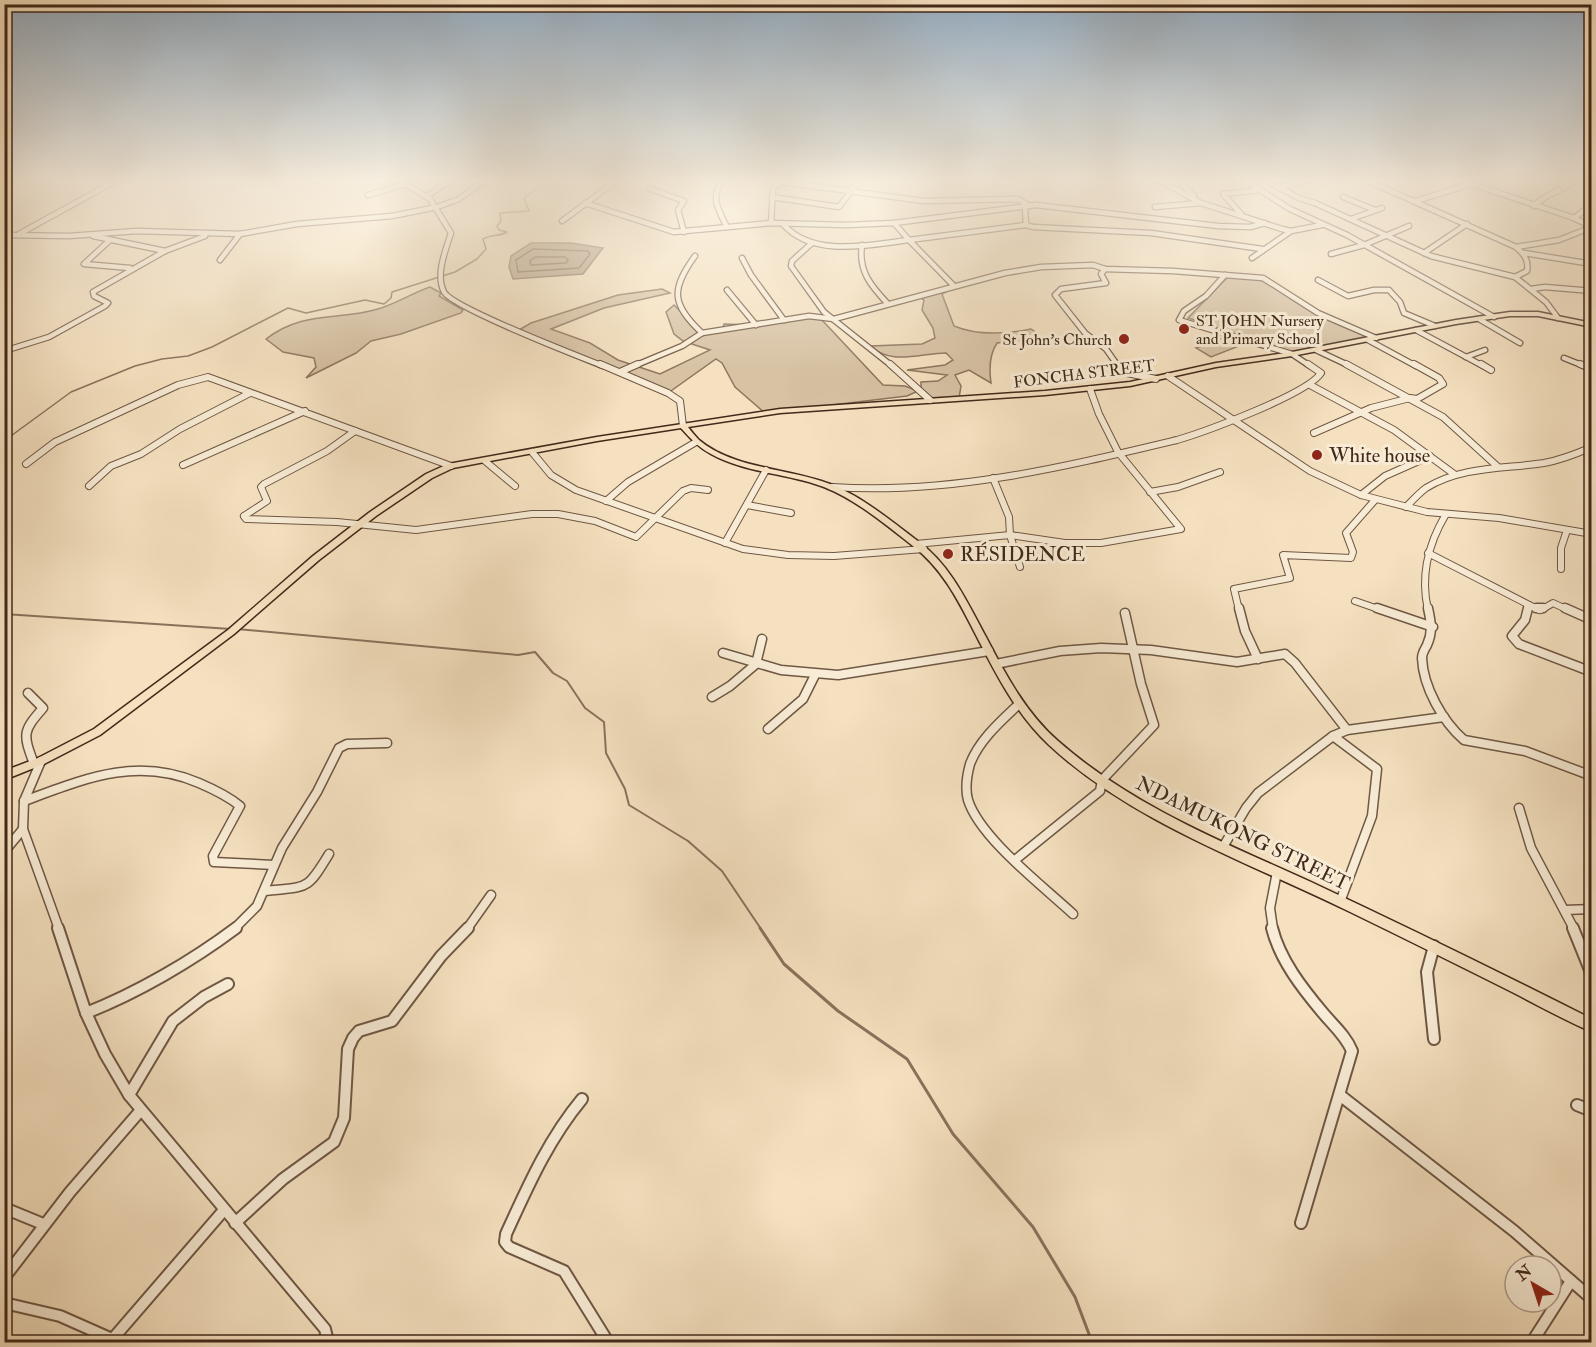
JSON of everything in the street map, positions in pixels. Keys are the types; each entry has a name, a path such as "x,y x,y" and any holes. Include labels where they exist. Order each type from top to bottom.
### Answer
{"main road":[{"name":"FONCHA STREET","path":"4,776 38,762 97,732 231,632 316,558 420,482 451,466 597,439 780,411 1090,389 1494,317 1522,314 1592,325"},
{"name":"NDAMUKONG STREET","path":"683,426 696,442 727,458 832,487 865,507 920,547 949,576 1019,704 1053,743 1145,809 1223,848 1434,945 1592,1026"}],"street":[{"path":"108,242 84,264 131,268"},
{"path":"119,242 165,251"},
{"path":"4,351 49,337 105,306 108,303 94,296 93,292 131,268 165,251 190,242"},
{"path":"220,260 234,242"},
{"path":"449,242 442,261 442,281 445,294 456,303 676,397 680,401 683,426"},
{"path":"808,242 862,244 887,242"},
{"path":"911,242 954,286"},
{"path":"1219,242 1262,249"},
{"path":"1252,258 1275,242"},
{"path":"1357,242 1494,317"},
{"path":"1331,254 1371,242"},
{"path":"1398,242 1424,253 1515,277 1546,302 1558,318"},
{"path":"1424,253 1441,242"},
{"path":"1505,242 1524,253 1592,264"},
{"path":"1516,247 1551,242"},
{"path":"812,243 792,261 791,266 814,301 930,400"},
{"path":"862,244 860,256 863,276 888,304"},
{"path":"1515,277 1527,271 1528,265 1524,253"},
{"path":"695,256 679,280 675,291 679,305 702,333"},
{"path":"742,258 751,275 784,320"},
{"path":"620,372 682,346 702,333 809,316 834,319 954,286 1031,268 1093,265 1105,269 1162,270 1263,278 1318,313 1376,338"},
{"path":"1105,269 1101,273 1106,283 1103,285 1061,289 1054,295 1085,333 1106,349 1122,372 1156,379"},
{"path":"832,487 869,490 914,489 993,478 1187,437 1318,380 1321,373 1292,354 1179,320 1184,311 1206,296 1225,275"},
{"path":"1318,280 1348,296 1374,288 1388,290 1400,300 1404,313 1435,326"},
{"path":"1531,289 1545,287 1592,291"},
{"path":"727,290 756,325"},
{"path":"1479,319 1520,343"},
{"path":"1416,330 1491,370"},
{"path":"1314,433 1362,414 1371,408 1410,398 1418,399 1440,387 1443,381 1368,340"},
{"path":"1317,350 1443,417 1498,467"},
{"path":"1466,357 1485,350"},
{"path":"1564,358 1592,369"},
{"path":"1168,376 1310,471 1361,495 1406,507 1446,514 1499,518 1592,534"},
{"path":"26,464 55,442 195,379 208,377 451,466"},
{"path":"1310,385 1394,430 1454,474"},
{"path":"532,452 551,475 562,483 725,543 768,554 852,557 1010,535 1083,544 1101,543 1181,529 1118,452 1099,414 1090,389"},
{"path":"89,486 111,466 141,454 180,429 250,392"},
{"path":"183,465 305,411"},
{"path":"355,431 327,451 264,484 261,487 267,501 244,516 246,519 337,522 424,530 532,514 558,513 595,521 636,537 687,489 708,490"},
{"path":"606,501 628,482 696,442"},
{"path":"1406,507 1420,491 1454,474 1550,461 1569,457 1592,447"},
{"path":"1361,495 1372,483 1386,474 1430,456"},
{"path":"485,461 515,486"},
{"path":"725,543 766,470"},
{"path":"1150,492 1178,487 1220,472"},
{"path":"993,478 1009,518 1010,535 1020,567"},
{"path":"1258,659 1242,621 1234,589 1290,578 1282,557 1284,555 1351,558 1353,552 1346,533 1375,500"},
{"path":"747,505 791,513"},
{"path":"1446,514 1432,537 1428,553 1425,596 1433,627 1432,637 1422,655 1422,665 1444,717 1456,735 1464,740 1526,751 1592,776"},
{"path":"1561,569 1561,548 1567,530"},
{"path":"1428,553 1540,610 1553,603 1592,620"},
{"path":"1355,601 1433,627"},
{"path":"1529,605 1528,613 1512,636 1513,639 1519,644 1592,672"},
{"path":"1015,860 1100,791 1102,780 1154,725 1141,684 1125,613"},
{"path":"712,697 730,686 756,664 762,639"},
{"path":"996,663 1084,648 1133,650 1237,662 1285,654 1347,730"},
{"path":"723,653 756,664 816,675 866,673 989,651"},
{"path":"768,729 804,699 816,675"},
{"path":"28,693 42,708 27,726 26,742 38,762 24,801 23,829 50,902 86,1013 105,1054 129,1095 325,1329 328,1342"},
{"path":"1019,704 1002,719 970,764 968,800 1015,860 1073,914"},
{"path":"1223,848 1246,808 1258,793 1333,736 1347,730 1444,717"},
{"path":"1333,736 1377,769 1372,816 1341,902"},
{"path":"86,1013 116,1001 218,941 248,917 265,891 282,848 317,792 339,748 347,744 387,743"},
{"path":"24,801 98,775 140,768 162,770 194,780 240,806 213,856 214,862 274,865"},
{"path":"1519,807 1529,847 1565,910 1592,975"},
{"path":"4,852 23,829"},
{"path":"265,891 306,885 314,878 329,854"},
{"path":"1277,872 1270,913 1278,943 1308,994 1348,1042 1352,1051 1341,1096 1301,1223"},
{"path":"235,1223 292,1171 338,1138 343,1124 348,1049 353,1038 359,1032 392,1021 401,1012 441,956 468,928 491,895"},
{"path":"1565,910 1592,909"},
{"path":"1434,945 1427,972 1434,1039"},
{"path":"129,1095 173,1021 228,984"},
{"path":"1341,1096 1514,1231 1592,1299"},
{"path":"582,1099 542,1156 506,1234 505,1242 509,1247 564,1271 608,1342"},
{"path":"1576,1105 1592,1111"},
{"path":"4,1278 43,1224 102,1150 141,1110"},
{"path":"4,1208 43,1224"},
{"path":"4,1303 22,1305 73,1319 111,1341 224,1210"},
{"path":"1532,1342 1571,1281"}],"shaded area":[{"path":"1228,277 1259,279 1327,317 1373,338 1293,353 1188,318"},
{"path":"430,287 441,293 439,296 463,310 461,313 401,334 371,341 356,353 306,378 316,367 314,358 283,352 266,339 293,324 378,309"},
{"path":"954,288 942,294 954,326 982,333 1031,329 1037,333 1030,339 997,343 990,362 991,383 969,370 955,375 961,386 959,398 930,400 921,394 921,382 938,381 947,375 907,370 945,365 953,360 946,353 897,357 888,356 871,346 922,344 935,338 933,328 922,310 924,300 919,297"},
{"path":"662,289 670,293 604,308 551,329 590,343 618,360 660,374 710,350 683,341 674,334 666,312 674,305 700,331 722,330 724,324 756,325 808,317 821,319 883,385 905,386 918,391 907,396 765,413 735,387 722,363 716,359 668,393 519,330 531,323 618,295"},
{"path":"1222,338 1239,346 1211,357 1196,348"}],"water":[{"path":"531,243 571,243 603,248 583,274 513,279 509,267 511,256"}],"waterway":[{"path":"4,441 71,392 135,366 162,359 188,356 212,347 288,308 306,313 365,300 384,304 391,298 392,292 455,272 477,259 486,249 484,242"},
{"path":"4,614 231,629"},
{"path":"237,629 518,655 535,652 553,673 567,681 585,708 604,722 606,753 625,789 629,805 688,841 722,871 761,929"},
{"path":"760,928 784,964 838,1011 907,1059 953,1134 1033,1227 1075,1297 1092,1342"}],"place":[{"name":"ST JOHN Nursery and Primary School","path":"1184,329"},
{"name":"St John's Church","path":"1124,339"},
{"name":"White house","path":"1317,455"},
{"name":"RÉSIDENCE","path":"948,554"}]}
